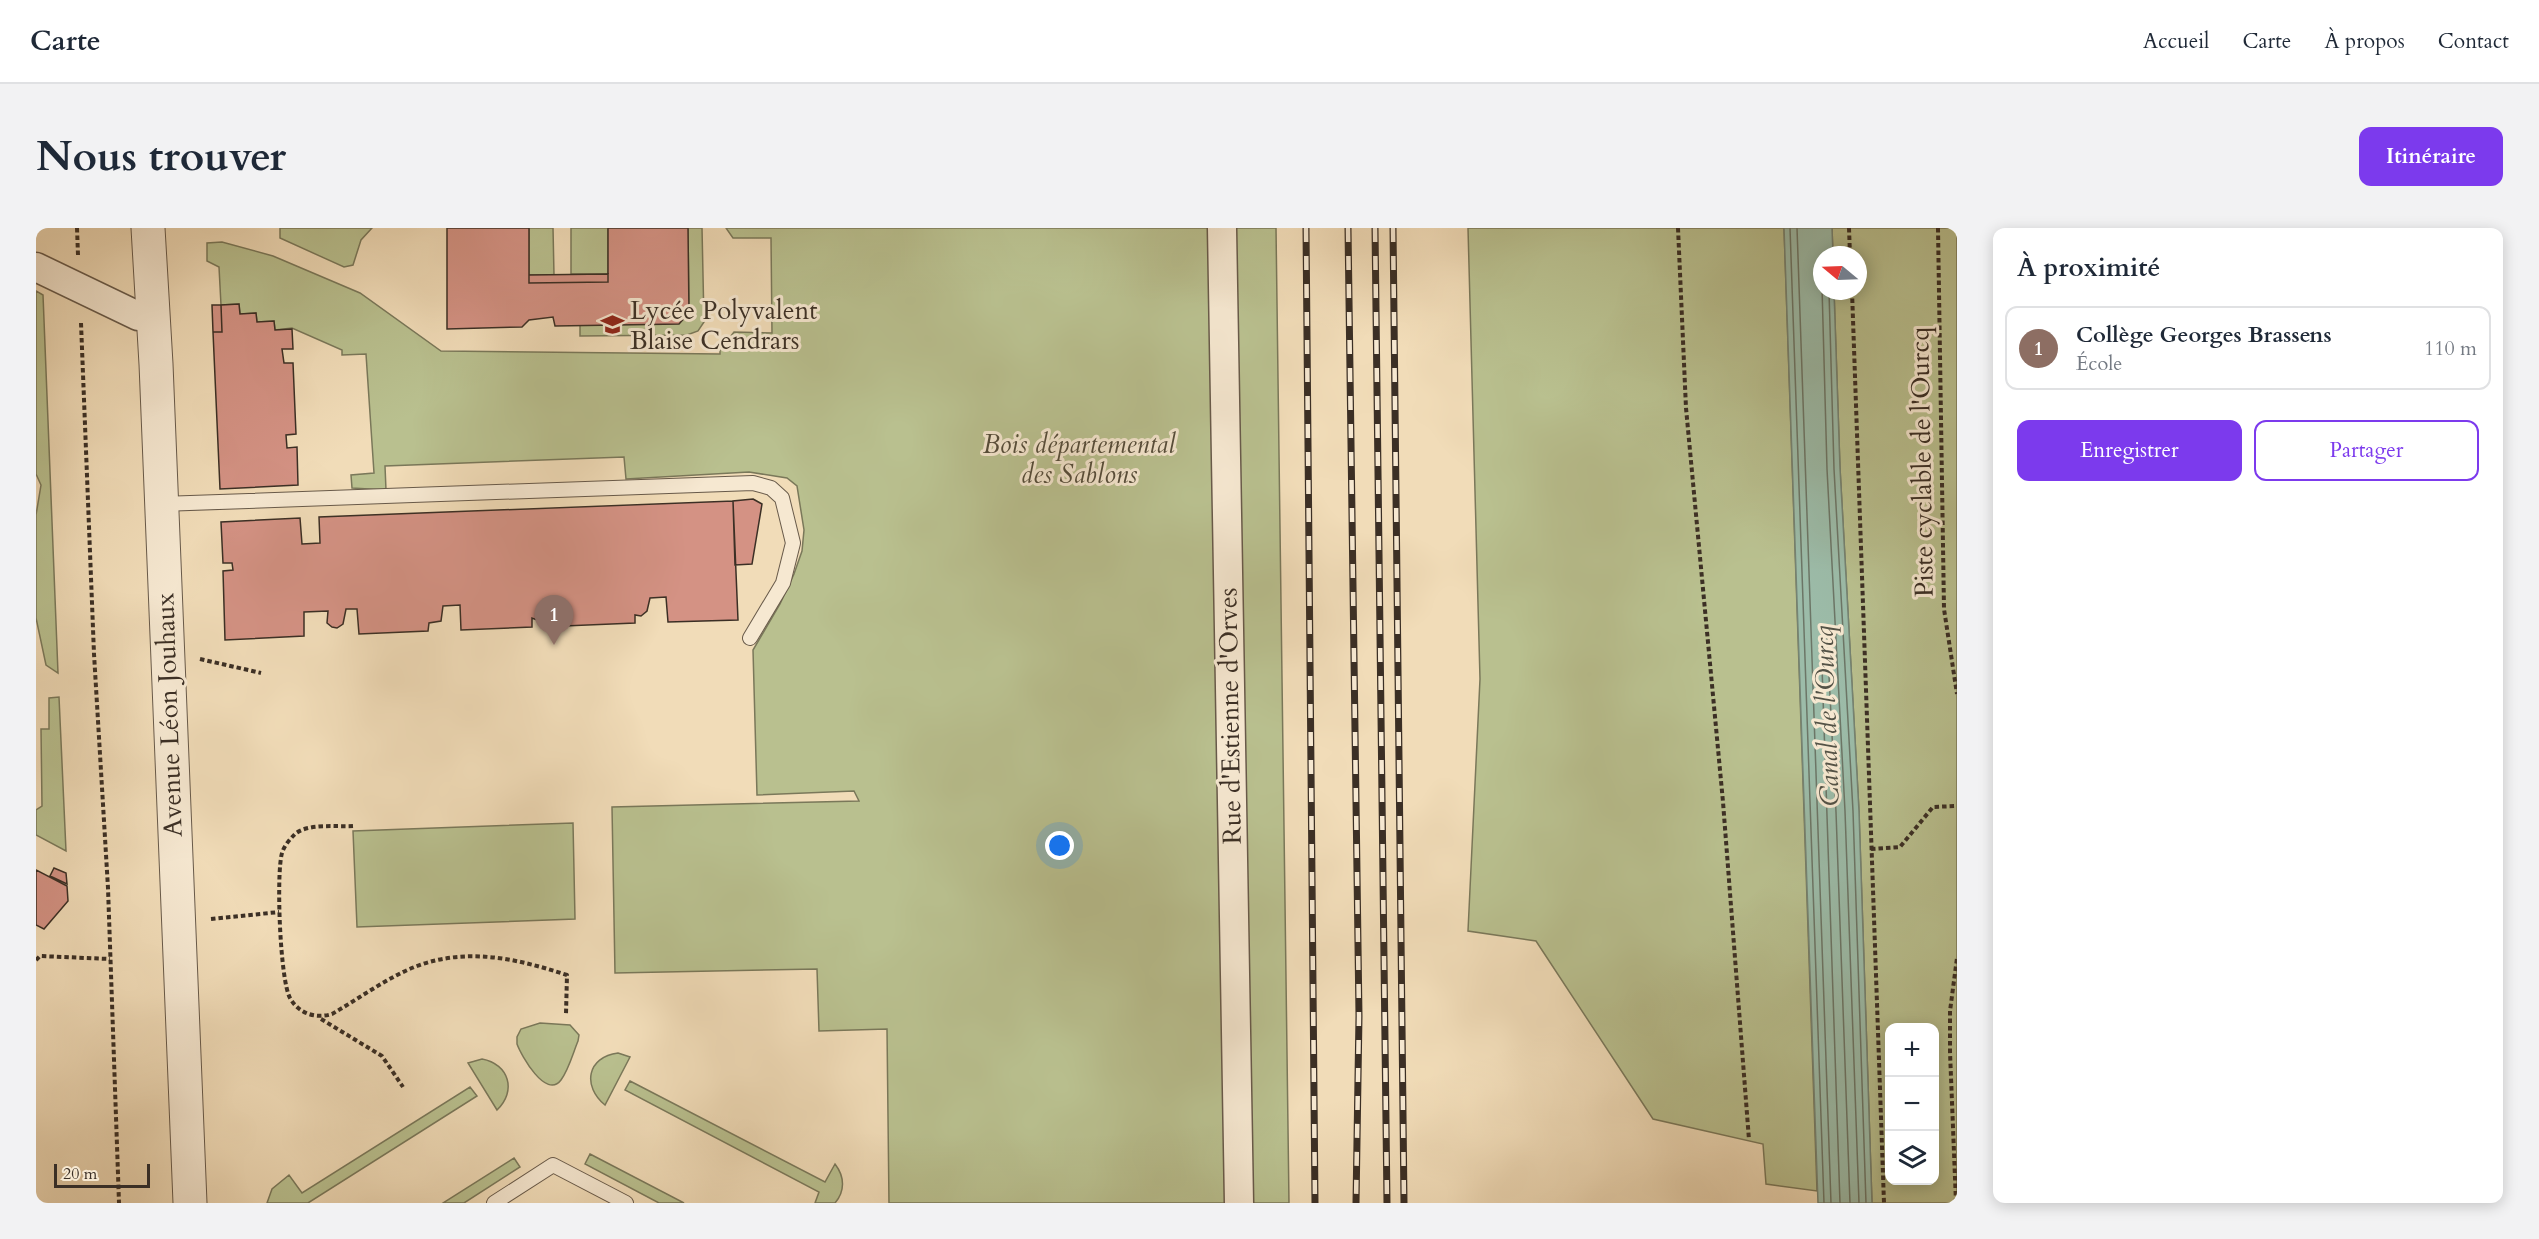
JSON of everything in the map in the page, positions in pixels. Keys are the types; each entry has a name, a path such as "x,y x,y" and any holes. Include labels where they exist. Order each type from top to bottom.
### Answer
{"street":[{"name":"Avenue Léon Jouhaux","path":"148,228 151,315 156,364 190,1203"},
{"name":"Rue d'Estienne d'Orves","path":"1222,228 1239,1203"},
{"path":"36,267 79,290 138,316 151,315"}],"lane":[{"path":"161,504 753,483 771,488 782,498 793,543 783,583 750,638"},
{"path":"494,1203 553,1165 626,1203"}],"path":[{"path":"77,228 119,1203"},
{"path":"1678,228 1686,408 1723,802 1749,1140"},
{"path":"1850,228 1850,246"},
{"name":"Piste cyclable de l'Ourcq","path":"1938,228 1944,609 1957,693"},
{"path":"1852,300 1884,1203"},
{"path":"166,651 261,673"},
{"path":"1872,849 1900,848 1933,807 1957,806"},
{"path":"353,826 309,828 297,832 282,853 279,912 285,983 290,998 299,1010 320,1018 329,1026 382,1056 403,1087"},
{"path":"201,920 279,912"},
{"path":"36,960 39,956 110,959"},
{"path":"320,1018 332,1014 417,966 463,956 492,956 521,961 567,975 566,1014"},
{"path":"1956,1203 1950,1011 1957,958"}],"green space":[{"path":"280,228 372,228 361,240 353,265 344,267 280,238"},
{"path":"529,228 553,228 554,275 529,275"},
{"path":"571,228 608,228 608,274 571,274"},
{"path":"688,228 702,228 704,322 698,331 687,335 580,336 580,325 679,323 689,313"},
{"name":"Bois départemental des Sablons","path":"726,228 1276,228 1289,1203 889,1203 887,1029 819,1031 817,969 615,973 612,807 859,801 854,791 757,795 753,650 780,604 802,551 804,530 797,486 787,478 749,472 626,479 624,457 385,466 386,490 352,488 351,475 374,473 366,354 342,355 342,350 292,328 275,330 274,321 257,322 256,313 240,314 239,304 221,305 219,267 207,261 207,243 222,242 273,256 360,293 441,351 720,354 720,350 734,332 772,333 771,238 733,238"},
{"path":"1468,228 1784,228 1817,1191 1766,1184 1763,1144 1653,1119 1536,941 1468,931 1480,679"},
{"path":"1832,228 1957,228 1957,1203 1872,1203 1859,811 1840,468 1834,300 1867,300 1867,246 1833,246"},
{"path":"36,291 43,295 58,673 46,665 36,618 36,515 41,485 36,474"},
{"path":"59,697 66,851 36,835 36,810 42,806 41,729 49,729 49,698"},
{"path":"573,823 575,919 357,927 353,831"},
{"path":"540,1023 570,1025 579,1035 566,1071 555,1085 548,1084 535,1074 517,1044 517,1037 521,1029"},
{"path":"618,1053 630,1057 605,1105 593,1089 591,1073 600,1060"},
{"path":"482,1059 499,1066 507,1079 507,1095 497,1110 468,1063"},
{"path":"630,1081 825,1182 835,1164 842,1179 841,1194 835,1203 815,1203 819,1192 625,1090"},
{"path":"470,1087 477,1096 308,1203 267,1203 272,1189 289,1175 302,1193"},
{"path":"590,1154 684,1203 659,1203 585,1164"},
{"path":"514,1158 520,1167 464,1203 443,1203"}],"water":[{"name":"Canal de l'Ourcq","path":"1784,228 1832,228 1833,246 1813,246 1813,300 1834,300 1840,468 1859,811 1872,1203 1818,1203"}],"building":[{"path":"447,228 529,228 529,283 608,282 608,228 688,228 689,313 679,324 555,326 553,317 529,320 522,327 447,329"},
{"path":"608,274 608,282 529,283 529,275"},
{"path":"239,304 240,314 256,313 257,322 274,321 275,330 292,329 293,349 282,349 284,363 293,363 296,434 286,435 287,448 297,447 298,485 220,489 213,332 222,332 221,305"},
{"path":"212,305 221,305 222,332 213,332"},
{"path":"753,499 762,504 752,564 735,565 733,501"},
{"path":"733,501 738,620 668,622 666,597 650,598 647,611 641,616 635,615 635,623 564,626 563,601 545,602 544,616 537,620 532,618 532,627 461,630 460,605 443,606 441,621 429,623 428,631 359,634 357,609 346,609 343,624 337,628 327,623 328,611 304,612 304,636 225,640 223,571 233,570 232,563 223,563 221,522 300,518 302,544 320,543 319,517"},
{"path":"54,868 66,873 67,884 50,876"},
{"path":"36,870 67,886 68,901 44,929 36,925"}],"railway":[{"path":"1306,228 1315,1203"},
{"path":"1348,228 1359,1016 1356,1203"},
{"path":"1375,228 1387,1203"},
{"path":"1393,228 1404,1203"}],"place":[{"name":"Lycée Polyvalent Blaise Cendrars","path":"612,325"},
{"name":"Collège Georges Brassens","path":"554,645"}]}
